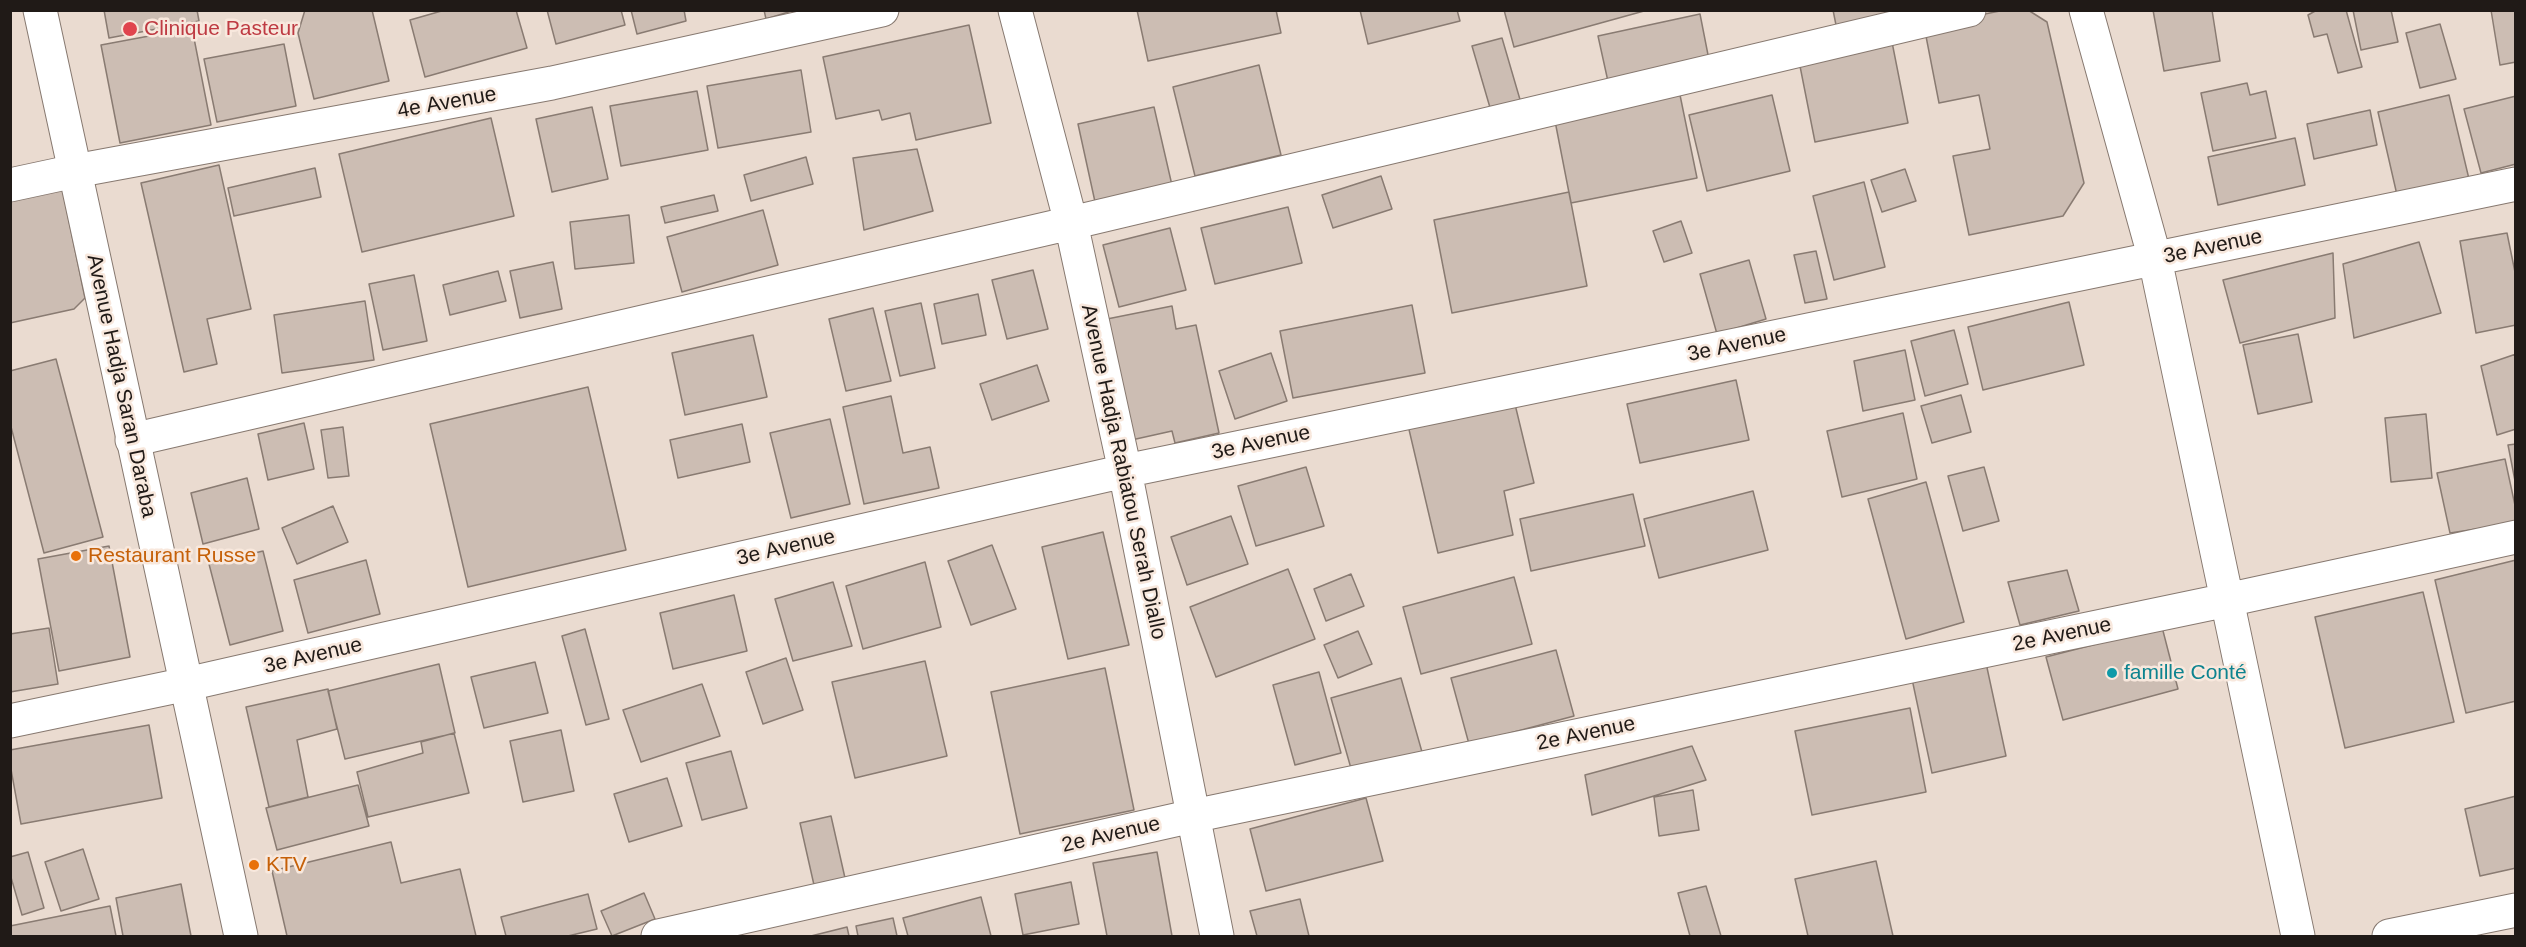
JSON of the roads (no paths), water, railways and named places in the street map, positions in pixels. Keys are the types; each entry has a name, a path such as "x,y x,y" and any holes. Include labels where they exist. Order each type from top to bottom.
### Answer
{"street":[{"name":"Avenue Hadja Saran Daraba","path":"40,10 241,936"},
{"name":"4e Avenue","path":"10,185 75,171 552,84 882,10"},
{"name":"Avenue Hadja Rabiatou Serah Diallo","path":"1015,10 1071,223 1125,471 1217,936"},
{"path":"132,441 1071,223 1970,10"},
{"path":"2086,10 2155,259 2298,936"},
{"name":"3e Avenue","path":"10,721 187,684 1125,471 2516,184"},
{"name":"2e Avenue","path":"658,936 1194,816 2227,600 2516,537"},
{"path":"2389,936 2516,910"}],"place":[{"name":"Clinique Pasteur","path":"130,29"},
{"name":"Restaurant Russe","path":"76,556"},
{"name":"famille Conté","path":"2112,673"},
{"name":"KTV","path":"254,865"}]}
